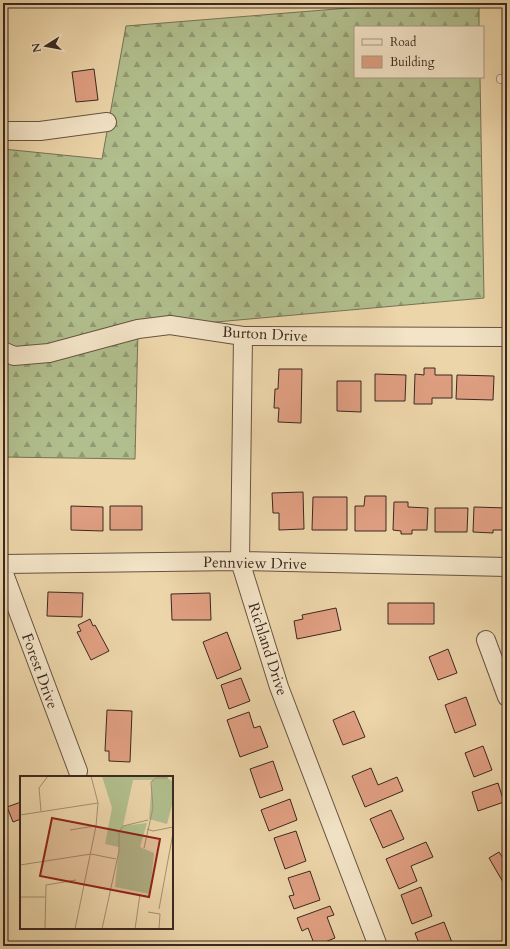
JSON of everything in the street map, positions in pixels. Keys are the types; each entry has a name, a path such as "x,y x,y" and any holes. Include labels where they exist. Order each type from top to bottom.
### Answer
{"street":[{"path":"3,131 40,131 107,122"},
{"name":"Burton Drive","path":"3,351 14,356 49,353 138,329 170,325 243,336 507,337"},
{"name":"Richland Drive","path":"243,336 240,561 279,687 378,946"},
{"name":"Pennview Drive","path":"3,564 240,561 507,566"},
{"name":"Forest Drive","path":"3,571 78,771"},
{"path":"486,640 507,697"}],"green space":[{"path":"411,3 479,3 479,26 354,26 354,78 480,78 484,298 138,329 135,459 3,457 3,149 102,159 126,26"}],"building":[{"path":"94,69 98,100 76,102 72,72"},
{"path":"424,368 435,368 435,375 452,375 452,398 432,398 432,404 414,404 415,374 424,375"},
{"path":"279,369 302,369 301,423 278,422 279,408 274,408 275,389 278,389"},
{"path":"375,374 406,375 405,401 375,401"},
{"path":"457,375 494,376 493,400 456,399"},
{"path":"337,381 361,381 361,412 337,411"},
{"path":"303,492 304,529 279,530 279,513 273,513 272,493"},
{"path":"365,496 386,496 386,531 355,531 355,506 364,506"},
{"path":"313,497 347,497 347,530 312,530"},
{"path":"394,502 408,502 408,507 428,508 427,530 412,530 412,534 401,534 401,531 393,530"},
{"path":"71,506 103,507 103,531 71,530"},
{"path":"110,506 142,506 142,530 110,530"},
{"path":"474,507 507,508 507,530 493,530 493,533 473,532"},
{"path":"435,508 468,508 467,532 435,532"},
{"path":"48,592 83,593 82,617 47,616"},
{"path":"210,593 211,620 172,620 171,594"},
{"path":"388,603 434,603 434,624 388,624"},
{"path":"336,608 341,630 297,639 294,621 303,619 302,615"},
{"path":"90,619 93,626 95,625 109,651 91,660 77,632 81,631 78,625"},
{"path":"227,632 241,669 217,679 203,642"},
{"path":"448,649 457,673 438,680 429,657"},
{"path":"241,678 250,701 229,709 221,685"},
{"path":"466,697 476,725 455,733 445,705"},
{"path":"107,710 132,711 130,762 109,761 109,751 105,751"},
{"path":"354,711 365,737 343,745 333,720"},
{"path":"249,712 254,728 260,726 268,747 240,757 227,720"},
{"path":"483,746 492,770 474,777 465,753"},
{"path":"273,761 283,790 260,798 250,769"},
{"path":"371,768 378,785 397,777 403,791 365,807 352,776"},
{"path":"498,783 504,802 478,811 472,792"},
{"path":"290,799 297,820 269,831 261,810"},
{"path":"20,802 20,819 13,822 7,807"},
{"path":"391,810 404,839 383,848 370,819"},
{"path":"296,831 306,861 285,869 274,838"},
{"path":"426,842 433,857 411,866 417,881 399,889 386,859"},
{"path":"499,852 503,858 507,856 507,889 489,858"},
{"path":"310,871 320,900 294,909 289,896 294,895 288,878"},
{"path":"421,887 432,916 412,924 401,895"},
{"path":"330,906 334,915 327,917 335,938 315,946 308,928 302,931 297,918"},
{"path":"444,922 453,945 420,946 415,933"}]}
